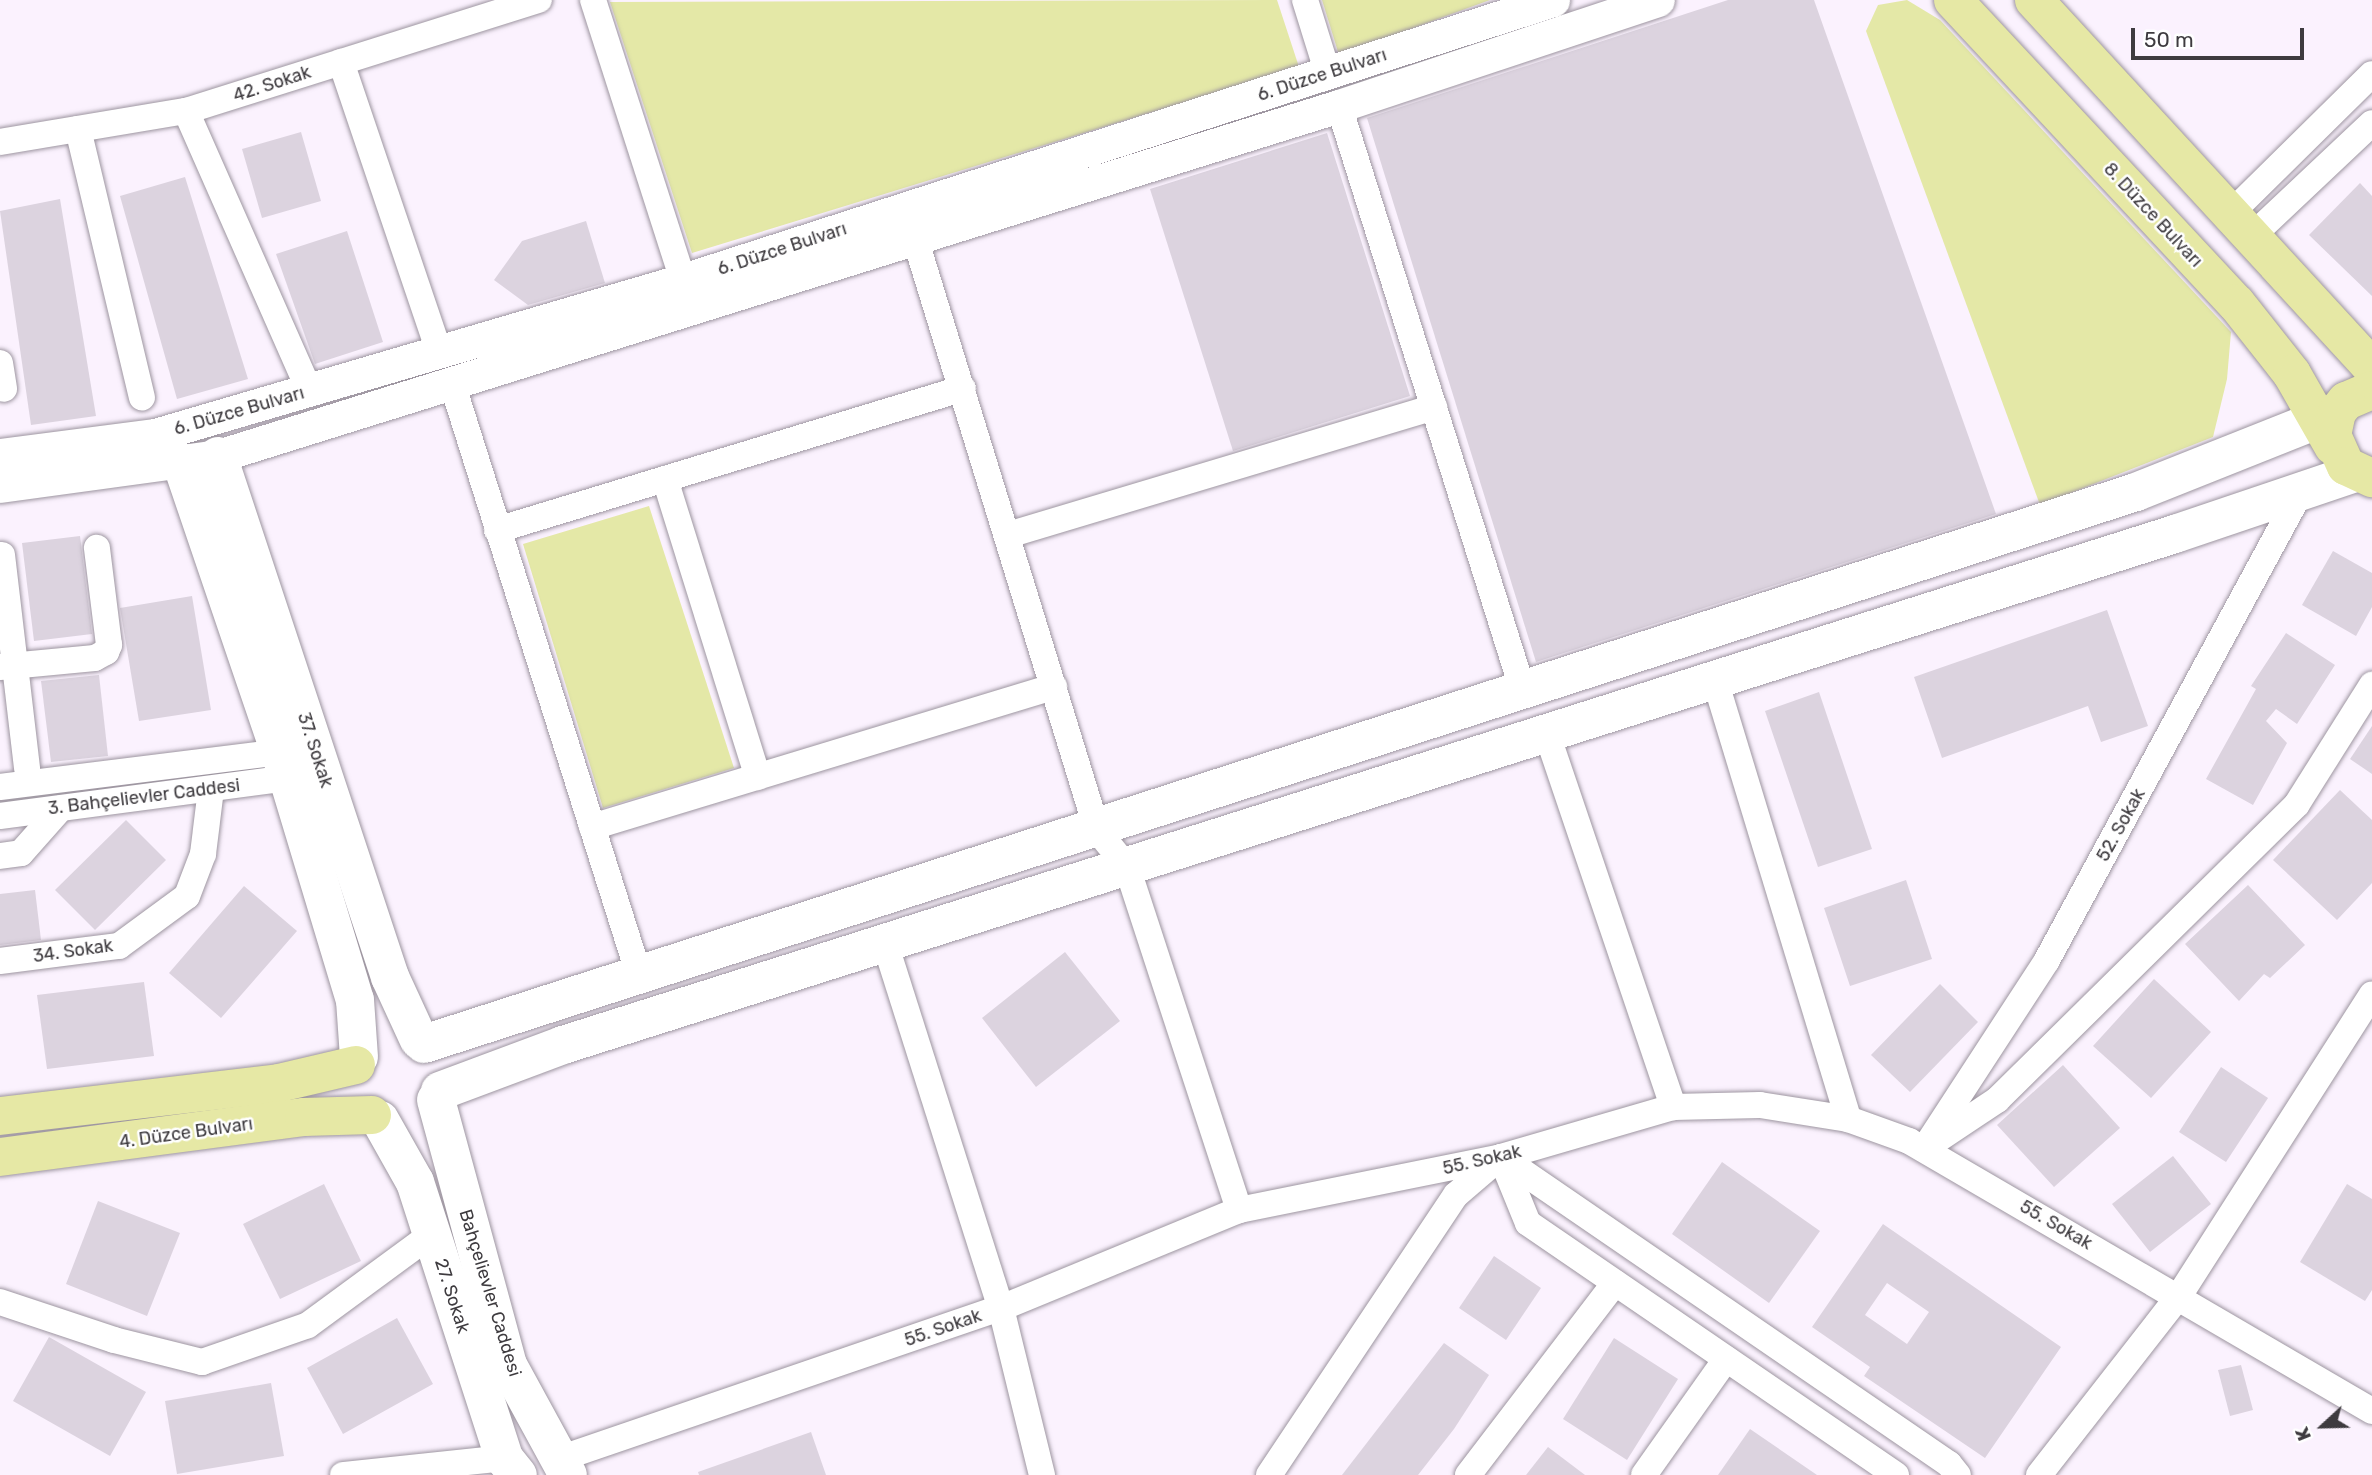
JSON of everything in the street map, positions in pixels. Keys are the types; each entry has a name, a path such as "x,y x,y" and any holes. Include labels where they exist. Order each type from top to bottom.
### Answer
{"main road":[{"name":"8. Düzce Bulvarı","path":"1952,0 2236,303 2343,445"},
{"path":"2034,0 2372,368"},
{"path":"262,645 284,765 355,1000 356,1093 376,1117 406,1122 418,1118 438,1095 563,1045 1547,734 2301,491 2343,445 2357,394 2372,390"},
{"path":"0,1116 279,1083 357,1061 368,1046 392,1035 422,1042 639,975 1097,830 2136,492 2343,445"},
{"name":"37. Sokak","path":"200,459 262,645 363,897 390,977 422,1042"},
{"path":"327,908 363,897"},
{"path":"422,1042 438,1060 438,1095"},
{"name":"Bahçelievler Caddesi","path":"438,1095 508,1365 562,1467"},
{"name":"4. Düzce Bulvarı","path":"0,1157 304,1117 376,1117"},
{"name":"27. Sokak","path":"376,1117 415,1182 511,1466"}],"street":[{"name":"42. Sokak","path":"0,142 186,111 538,0"},
{"path":"593,0 682,280"},
{"path":"1305,0 1328,74"},
{"name":"6. Düzce Bulvarı","path":"0,486 200,459 452,383 910,224 1328,74 1553,0"},
{"name":"6. Düzce Bulvarı","path":"0,455 155,435 682,280 910,224 1339,106 1658,0"},
{"path":"341,62 439,352"},
{"path":"2240,225 2372,74"},
{"path":"1339,106 1524,691"},
{"path":"186,111 309,390"},
{"path":"2240,225 2372,123"},
{"path":"78,129 142,397"},
{"path":"910,224 963,388 1097,830 1127,867 1239,1210"},
{"path":"452,383 639,975"},
{"path":"497,530 963,388"},
{"path":"1008,535 1434,407"},
{"path":"665,479 758,777"},
{"name":"52. Sokak","path":"1924,1149 2047,960 2301,491"},
{"path":"7,666 95,657 106,652 109,645 97,548"},
{"path":"2,555 7,666 27,769"},
{"path":"1715,680 1848,1119"},
{"path":"1924,1149 1997,1100 2297,804 2372,685"},
{"path":"592,827 1054,687"},
{"path":"1547,734 1673,1107"},
{"name":"3. Bahçelievler Caddesi","path":"0,787 284,765"},
{"name":"3. Bahçelievler Caddesi","path":"0,816 211,789 284,765"},
{"name":"34. Sokak","path":"0,961 119,946 187,896 203,854 211,789"},
{"path":"0,856 21,853 61,808"},
{"path":"885,943 1001,1308 1042,1475"},
{"path":"2039,1475 2179,1296 2372,994"},
{"name":"55. Sokak","path":"562,1467 1001,1308 1239,1210 1501,1157 1673,1107 1760,1105 1848,1119 1924,1149 2372,1411"},
{"path":"1501,1157 1528,1223 1726,1359 1863,1466 1896,1475"},
{"path":"1269,1475 1456,1195 1501,1157"},
{"path":"1501,1157 1949,1464 1958,1475"},
{"path":"0,1302 114,1340 202,1362 308,1325 432,1234"},
{"path":"1468,1475 1615,1283"},
{"path":"1644,1475 1726,1359"},
{"path":"343,1475 511,1466"}],"green space":[{"path":"1277,0 1299,67 692,253 610,2"},
{"path":"1322,0 1490,0 1339,55"},
{"path":"1907,0 1940,20 2231,332 2227,379 2213,437 2040,505 1866,31 1878,5"},
{"path":"649,506 734,768 603,808 523,544"}],"building":[{"path":"1728,0 1814,0 1996,514 1536,662 1367,118"},
{"path":"301,132 321,201 262,218 242,149"},
{"path":"1327,133 1410,396 1233,451 1150,189"},
{"path":"185,177 248,379 177,399 120,196"},
{"path":"2360,183 2372,196 2372,296 2309,235"},
{"path":"60,199 96,416 31,425 0,211"},
{"path":"586,221 605,283 528,305 494,280 522,241"},
{"path":"347,231 383,342 315,364 276,254"},
{"path":"80,536 92,634 34,641 22,543"},
{"path":"2333,551 2372,573 2372,607 2356,636 2302,605"},
{"path":"192,596 211,710 139,721 120,608"},
{"path":"2107,610 2148,726 2101,742 2088,706 1942,758 1914,677"},
{"path":"2286,633 2335,665 2297,724 2276,709 2266,721 2287,743 2253,805 2206,779 2256,689 2251,686"},
{"path":"99,675 108,756 51,762 41,681"},
{"path":"1819,692 1872,849 1818,867 1765,711"},
{"path":"2372,726 2372,774 2350,759"},
{"path":"2340,790 2372,820 2372,883 2337,920 2273,860"},
{"path":"126,820 166,860 95,930 55,890"},
{"path":"1906,880 1932,959 1850,986 1824,908"},
{"path":"2248,885 2305,945 2270,978 2264,974 2239,1001 2185,944"},
{"path":"244,886 297,931 221,1018 169,973"},
{"path":"35,890 41,940 0,945 0,894"},
{"path":"1065,952 1120,1021 1036,1087 982,1018"},
{"path":"2154,979 2211,1032 2151,1098 2093,1046"},
{"path":"144,982 154,1056 47,1069 37,995"},
{"path":"1940,984 1978,1022 1910,1092 1871,1055"},
{"path":"2063,1065 2120,1128 2054,1187 1997,1125"},
{"path":"2221,1067 2268,1098 2226,1162 2179,1132"},
{"path":"2173,1156 2211,1204 2150,1252 2112,1204"},
{"path":"1722,1162 1820,1231 1769,1303 1672,1234"},
{"path":"324,1184 361,1261 280,1299 243,1224"},
{"path":"2347,1184 2372,1199 2372,1290 2365,1301 2300,1262"},
{"path":"98,1201 180,1233 147,1316 66,1284"},
{"path":"1883,1224 2061,1347 1985,1458 1864,1376 1870,1367 1812,1327","holes":["1887,1283 1929,1312 1907,1344 1865,1315"]},
{"path":"1494,1256 1541,1288 1506,1340 1459,1308"},
{"path":"397,1318 433,1384 343,1434 307,1368"},
{"path":"49,1337 146,1392 110,1456 13,1401"},
{"path":"1614,1338 1678,1379 1627,1460 1563,1419"},
{"path":"1444,1343 1489,1375 1454,1429 1418,1475 1342,1475"},
{"path":"2241,1365 2253,1410 2230,1416 2218,1370"},
{"path":"271,1383 284,1456 177,1474 165,1401"},
{"path":"1750,1429 1817,1475 1718,1475"},
{"path":"811,1432 826,1475 699,1475 698,1472"},
{"path":"1548,1447 1585,1475 1526,1475"}]}
